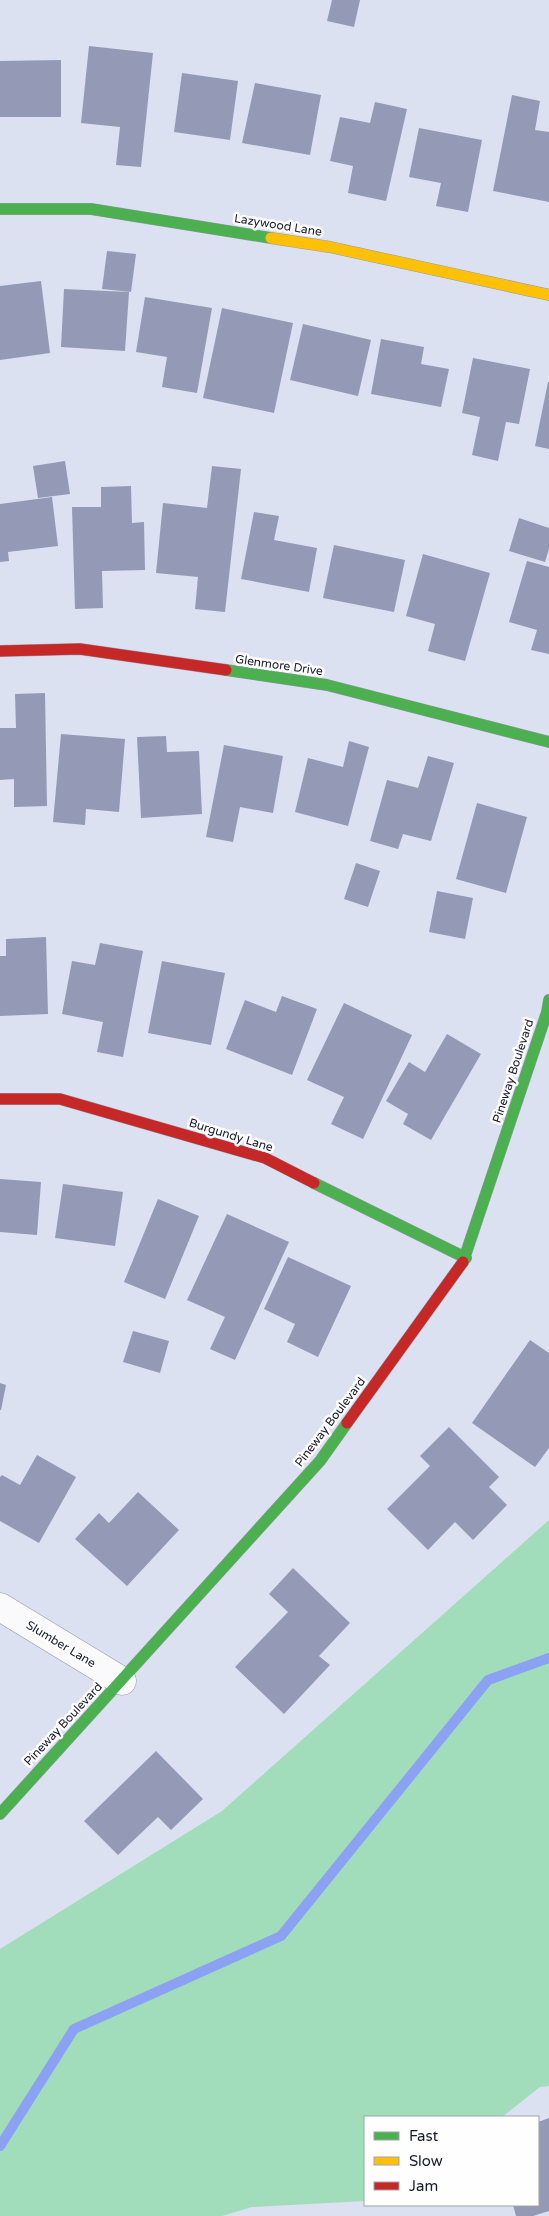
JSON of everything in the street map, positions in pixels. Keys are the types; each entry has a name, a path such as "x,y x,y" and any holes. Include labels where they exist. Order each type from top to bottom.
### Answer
{"street":[{"name":"Lazywood Lane","path":"0,208 90,209 330,247 549,295"},
{"name":"Glenmore Drive","path":"0,651 80,650 327,685 549,742"},
{"name":"Pineway Boulevard","path":"0,1814 320,1461 466,1258 547,1012 549,1000"},
{"name":"Burgundy Lane","path":"0,1099 60,1099 265,1158 466,1258"},
{"name":"Slumber Lane","path":"0,1607 122,1681"}],"green space":[{"path":"549,1520 549,2086 540,2087 503,2116 364,2116 364,2201 252,2207 222,2216 0,2216 0,1949 222,1811"}],"building":[{"path":"332,0 360,0 354,27 327,21"},
{"path":"89,46 153,53 141,167 116,165 120,127 81,123"},
{"path":"61,60 61,117 0,117 0,61"},
{"path":"182,73 238,81 230,140 174,132"},
{"path":"255,83 321,95 310,155 242,143"},
{"path":"512,95 540,101 535,130 549,132 549,202 493,191"},
{"path":"375,102 407,109 386,201 348,193 353,166 330,161 340,117 370,123"},
{"path":"419,128 482,140 468,212 436,206 441,183 409,177"},
{"path":"107,251 136,254 131,292 102,289"},
{"path":"41,281 50,353 0,360 0,286"},
{"path":"64,289 129,292 125,351 61,347"},
{"path":"145,297 212,308 197,393 162,387 167,357 136,352"},
{"path":"222,308 293,323 274,413 203,398"},
{"path":"303,324 371,340 358,396 290,380"},
{"path":"381,339 424,347 421,364 449,369 441,407 371,394"},
{"path":"473,358 530,369 519,424 506,422 498,461 472,455 480,417 462,413"},
{"path":"549,382 549,449 535,446"},
{"path":"65,461 70,494 38,498 33,466"},
{"path":"212,466 241,469 225,612 195,609 198,577 156,573 163,503 207,508"},
{"path":"131,486 132,523 144,522 145,570 102,571 103,608 75,609 72,507 101,507 101,487"},
{"path":"52,497 58,546 8,552 9,561 0,562 0,504"},
{"path":"254,512 279,516 274,540 317,548 309,592 241,579"},
{"path":"519,518 549,528 549,549 545,562 509,551"},
{"path":"334,545 405,560 394,612 323,598"},
{"path":"423,554 490,573 465,661 428,651 435,624 406,616"},
{"path":"527,561 549,567 549,654 531,650 537,630 509,622"},
{"path":"45,693 47,806 14,807 14,779 0,780 0,728 16,728 15,694"},
{"path":"61,734 125,739 119,812 86,809 85,825 53,822"},
{"path":"166,736 167,752 199,751 202,814 141,818 137,737"},
{"path":"349,741 369,747 348,826 295,812 308,758 343,767"},
{"path":"224,745 283,756 273,813 240,807 233,842 206,837"},
{"path":"428,756 454,763 431,841 403,834 398,849 370,841 387,780 418,788"},
{"path":"477,803 527,817 506,893 456,879"},
{"path":"356,863 380,871 368,907 344,899"},
{"path":"437,891 473,898 465,939 429,932"},
{"path":"46,937 48,1014 0,1016 0,956 6,956 6,939"},
{"path":"100,943 143,951 123,1057 97,1052 103,1022 62,1014 72,961 95,965"},
{"path":"162,961 225,973 211,1045 148,1033"},
{"path":"282,996 317,1009 292,1075 226,1049 245,1000 276,1012"},
{"path":"344,1003 412,1035 363,1139 331,1124 344,1097 307,1080"},
{"path":"447,1034 481,1054 431,1140 403,1124 408,1114 386,1101 409,1062 425,1072"},
{"path":"0,1179 41,1182 37,1235 0,1232"},
{"path":"63,1184 123,1192 115,1246 55,1238"},
{"path":"158,1199 199,1216 165,1299 124,1282"},
{"path":"227,1214 289,1242 235,1360 210,1349 225,1317 187,1300"},
{"path":"288,1257 351,1286 318,1357 287,1342 295,1324 264,1309"},
{"path":"133,1331 169,1341 160,1373 123,1362"},
{"path":"530,1340 549,1353 549,1448 535,1467 472,1423"},
{"path":"0,1383 6,1385 1,1410 0,1410"},
{"path":"449,1427 499,1477 489,1487 507,1505 473,1540 455,1522 428,1550 387,1509 430,1466 420,1456"},
{"path":"37,1455 76,1477 39,1543 0,1521 0,1477 2,1475 20,1485"},
{"path":"138,1492 179,1530 127,1586 75,1539 99,1513 109,1523"},
{"path":"293,1568 350,1623 319,1656 330,1665 284,1714 235,1667 288,1612 269,1594"},
{"path":"156,1751 203,1799 171,1830 158,1817 118,1855 84,1821"},
{"path":"549,2118 549,2211 533,2216 516,2216 513,2206 539,2206 539,2122"}],"waterway":[{"path":"0,2146 74,2029 281,1936 488,1680 549,1658"}],"traffic: fast":[{"path":"0,209 91,209 271,238"},
{"path":"226,670 327,685 549,742"},
{"path":"463,1262 547,1012 549,1000"},
{"path":"314,1183 466,1258"},
{"path":"0,1814 320,1461 347,1423"}],"traffic: slow":[{"path":"271,238 330,247 549,295"}],"traffic: jam":[{"path":"0,651 80,649 226,670"},
{"path":"0,1099 60,1099 265,1158 314,1183"},
{"path":"347,1423 463,1262"}]}
